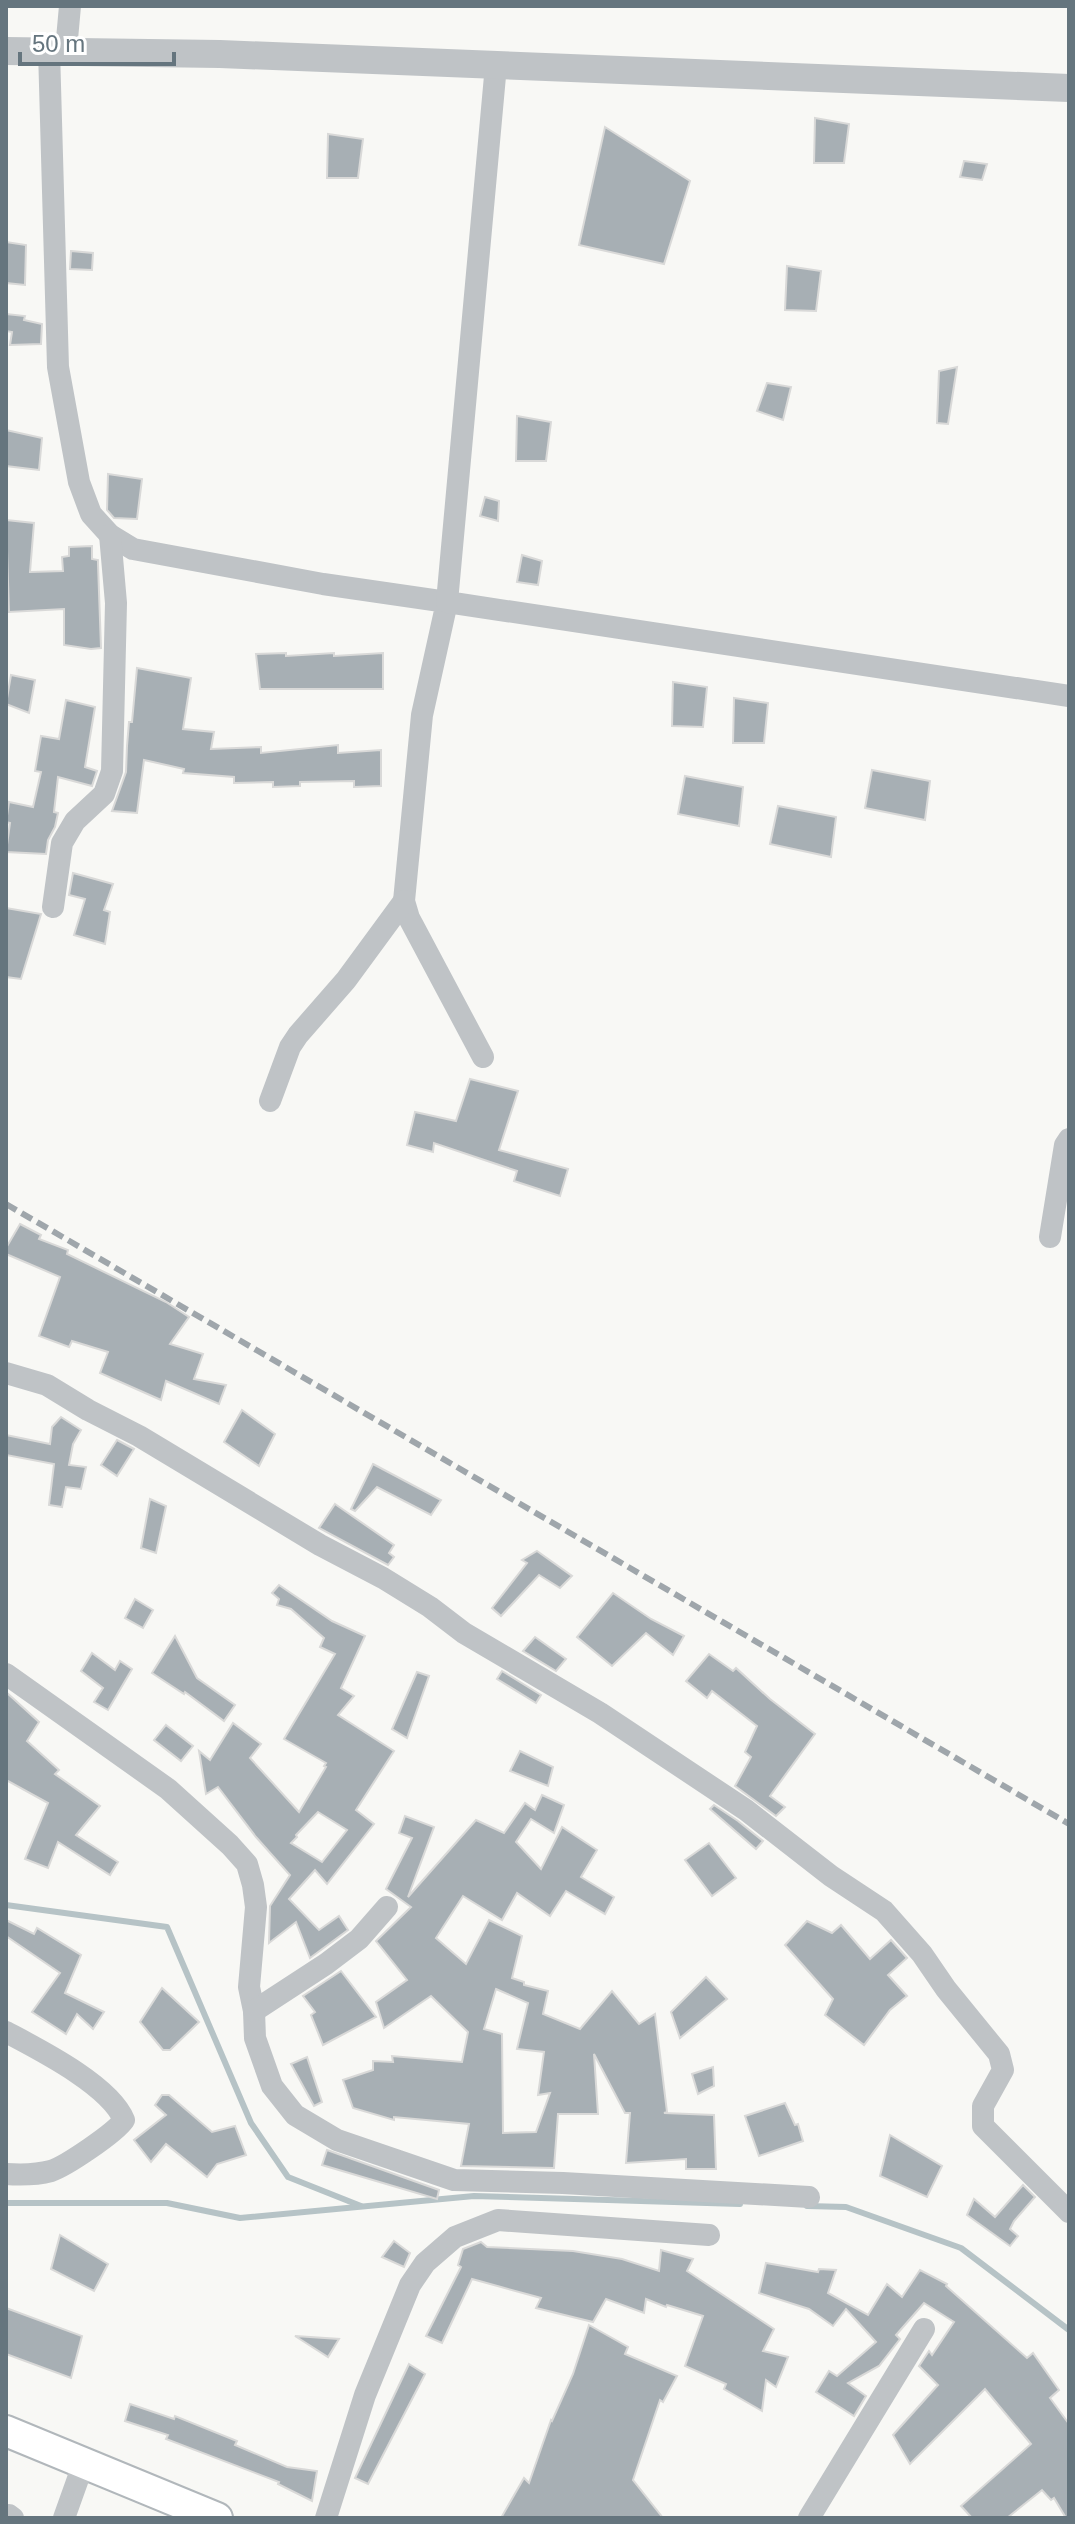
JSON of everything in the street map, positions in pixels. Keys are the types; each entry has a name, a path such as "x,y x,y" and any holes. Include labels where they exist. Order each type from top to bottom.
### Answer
{"main road":[{"path":"6,2431 217,2518"}],"street":[{"path":"70,6 57,50 58,367 79,482 91,514 110,535 133,549 323,584 1069,696"},
{"path":"6,51 220,54 1069,88"},
{"path":"483,1057 409,918 404,901 422,715 447,602 496,65"},
{"path":"53,907 62,843 75,821 104,794 112,771 116,603 110,535"},
{"path":"270,1101 290,1047 298,1035 346,980 404,901"},
{"path":"1050,1237 1065,1145 1069,1139"},
{"path":"6,1373 47,1385 430,1607 464,1633 673,1760 884,1911 922,1954 999,2054 1003,2070 983,2106 983,2126 1069,2212"},
{"path":"6,1674 168,1789 247,1864 256,1907 249,1987 255,2038 272,2086 295,2115 337,2140 454,2180 809,2197"},
{"path":"254,2011 359,1939 387,1907"},
{"path":"6,2032 57,2059 105,2095 124,2120 101,2141 53,2171 6,2174"},
{"path":"326,2518 365,2395 410,2285 425,2263 455,2237 498,2220 709,2235"},
{"path":"809,2518 924,2329"},
{"path":"64,2518 84,2462"}],"building":[{"path":"815,118 849,124 844,163 814,163"},
{"path":"605,127 690,181 664,264 579,245"},
{"path":"328,134 363,139 358,178 327,178"},
{"path":"964,161 987,164 982,180 960,177"},
{"path":"6,242 26,245 25,285 6,283"},
{"path":"71,251 93,253 92,270 70,269"},
{"path":"787,266 821,271 816,311 785,310"},
{"path":"6,314 25,316 24,320 42,324 41,344 10,345 12,332 6,331"},
{"path":"957,367 948,424 937,423 939,371"},
{"path":"767,383 791,387 783,420 757,411"},
{"path":"517,416 551,422 546,461 516,461"},
{"path":"6,430 42,438 39,470 6,466"},
{"path":"108,474 142,479 137,519 114,518 107,510"},
{"path":"485,497 499,501 498,521 480,516"},
{"path":"6,520 34,523 30,572 63,571 62,557 69,556 69,547 92,546 92,559 98,560 101,648 64,645 64,609 9,612"},
{"path":"522,555 542,561 538,585 517,582"},
{"path":"286,653 286,656 334,653 334,656 383,653 383,689 260,689 256,654"},
{"path":"137,668 191,678 183,729 214,732 211,749 261,747 261,753 338,745 338,753 381,750 381,786 354,787 354,781 300,782 300,786 273,787 273,782 234,783 234,777 183,773 184,769 144,760 137,813 112,811 126,772"},
{"path":"11,675 35,680 29,713 6,704"},
{"path":"673,682 707,687 703,727 672,726"},
{"path":"734,698 768,703 764,743 733,743"},
{"path":"66,700 95,707 85,767 97,771 92,786 58,777 54,812 58,813 46,854 6,852 9,802 33,807 41,772 35,771 41,736 59,739"},
{"path":"872,770 930,781 925,820 865,808"},
{"path":"685,776 743,787 739,826 678,814"},
{"path":"778,806 836,817 831,857 770,844"},
{"path":"73,873 113,884 104,910 110,912 105,944 74,935 85,899 69,895"},
{"path":"6,908 41,914 21,979 6,977"},
{"path":"470,1079 518,1091 499,1150 568,1169 560,1196 514,1181 517,1171 434,1143 433,1152 407,1145 415,1112 456,1121"},
{"path":"20,1224 41,1235 39,1239 68,1250 67,1254 166,1302 189,1317 170,1344 203,1354 194,1379 226,1385 219,1404 166,1381 161,1400 100,1373 108,1352 72,1341 69,1347 39,1336 60,1277 6,1254 6,1248"},
{"path":"242,1410 275,1434 259,1466 224,1442"},
{"path":"61,1417 81,1430 73,1444 69,1465 86,1467 81,1489 66,1487 62,1507 49,1505 54,1464 6,1455 6,1435 50,1444 52,1427"},
{"path":"117,1440 134,1449 117,1476 101,1465"},
{"path":"373,1464 441,1500 431,1515 377,1487 355,1511 351,1509"},
{"path":"150,1499 166,1506 156,1553 141,1548"},
{"path":"335,1504 394,1545 389,1553 394,1557 388,1565 319,1528"},
{"path":"537,1551 572,1576 560,1588 539,1575 501,1616 492,1608 527,1563 522,1560"},
{"path":"279,1585 332,1621 365,1636 341,1688 354,1696 338,1715 394,1751 356,1810 374,1824 327,1884 315,1870 289,1899 319,1930 339,1916 348,1930 310,1958 296,1922 269,1943 270,1906 290,1875 218,1787 206,1794 199,1751 210,1760 233,1723 261,1744 250,1758 299,1812 326,1767 326,1763 284,1739 335,1654 320,1647 324,1638 291,1609 277,1605 279,1599 272,1593","holes":["318,1812 347,1830 322,1862 291,1843"]},
{"path":"613,1593 651,1619 684,1636 673,1655 646,1633 612,1666 577,1637"},
{"path":"135,1599 153,1610 143,1628 125,1618"},
{"path":"175,1636 197,1678 235,1705 224,1721 185,1692 152,1673"},
{"path":"535,1637 566,1659 556,1671 523,1651"},
{"path":"92,1653 115,1670 120,1661 132,1669 108,1710 94,1702 103,1688 81,1671"},
{"path":"709,1654 733,1671 736,1668 815,1734 770,1796 785,1807 776,1816 735,1786 751,1757 745,1752 757,1726 712,1691 707,1698 686,1681"},
{"path":"502,1671 541,1695 536,1703 497,1679"},
{"path":"417,1672 429,1676 407,1738 392,1729"},
{"path":"6,1692 39,1722 27,1741 59,1770 55,1774 100,1806 76,1835 118,1862 110,1875 58,1842 48,1868 25,1859 48,1803 6,1780"},
{"path":"166,1725 193,1746 181,1761 154,1740"},
{"path":"520,1751 553,1767 548,1786 510,1771"},
{"path":"542,1795 564,1805 554,1833 531,1819 516,1842 541,1869 562,1827 597,1850 581,1877 614,1897 605,1914 566,1891 550,1916 517,1893 502,1920 463,1896 436,1938 466,1964 489,1920 522,1936 512,1978 524,1982 524,1985 548,1991 543,2014 580,2029 612,1991 639,2024 655,2014 667,2112 664,2113 714,2115 716,2169 686,2169 686,2159 626,2163 630,2113 625,2113 594,2054 598,2114 558,2114 554,2168 461,2166 469,2124 394,2117 394,2120 353,2108 343,2080 373,2070 373,2061 393,2062 392,2056 462,2062 468,2032 431,1996 384,2028 376,2002 407,1980 376,1941 411,1907 386,1889 412,1838 399,1833 405,1816 434,1827 408,1897 476,1820 504,1833 525,1803 535,1810","holes":["496,1989 528,2003 517,2049 544,2052 538,2095 550,2093 536,2132 503,2133 502,2034 484,2029"]},
{"path":"714,1805 763,1841 756,1849 710,1809"},
{"path":"709,1843 736,1878 712,1896 685,1860"},
{"path":"6,1920 34,1934 37,1928 81,1955 65,1993 104,2012 93,2029 77,2014 66,2034 32,2012 60,1973 6,1936"},
{"path":"807,1921 832,1933 841,1925 870,1959 891,1940 907,1958 888,1975 907,1996 890,2010 864,2045 825,2015 833,1999 785,1945"},
{"path":"341,1971 376,2017 323,2045 311,2015 315,2012 303,1996"},
{"path":"706,1977 727,1999 680,2038 671,2012"},
{"path":"162,1988 199,2022 170,2050 163,2050 140,2022"},
{"path":"307,2057 322,2102 314,2106 291,2064"},
{"path":"713,2067 714,2086 698,2094 692,2074"},
{"path":"162,2095 169,2095 212,2132 235,2126 246,2155 217,2164 207,2177 166,2144 151,2162 134,2140 166,2115 155,2105"},
{"path":"785,2103 795,2125 798,2124 803,2141 759,2156 745,2116"},
{"path":"890,2135 942,2166 927,2197 880,2176"},
{"path":"327,2150 439,2190 437,2199 322,2165"},
{"path":"1023,2185 1035,2197 1014,2221 1010,2229 1018,2236 1010,2246 967,2215 974,2199 995,2217"},
{"path":"60,2235 108,2264 94,2291 51,2269"},
{"path":"394,2241 410,2253 404,2267 382,2257"},
{"path":"481,2242 487,2247 573,2251 622,2259 659,2271 661,2250 693,2259 687,2271 774,2329 763,2351 788,2357 776,2387 766,2380 762,2411 724,2389 726,2384 685,2366 703,2316 646,2299 644,2313 606,2299 593,2322 536,2308 541,2298 472,2279 442,2343 426,2336 461,2267 458,2265 463,2249"},
{"path":"766,2263 818,2272 819,2269 836,2270 828,2293 868,2315 887,2284 902,2297 920,2270 947,2284 1027,2358 1033,2353 1059,2390 1050,2398 1069,2424 1069,2518 1054,2498 1051,2500 1042,2490 1007,2518 972,2518 961,2506 1031,2444 985,2389 910,2464 893,2435 938,2385 919,2366 929,2351 932,2355 954,2322 924,2303 896,2335 900,2339 879,2366 848,2383 866,2396 854,2416 816,2392 829,2371 837,2376 876,2342 846,2309 833,2326 809,2309 759,2293"},
{"path":"6,2308 82,2336 71,2378 6,2354"},
{"path":"589,2325 628,2347 625,2354 677,2376 663,2402 660,2400 633,2480 663,2518 501,2518 524,2478 529,2483 551,2420 573,2374"},
{"path":"295,2336 339,2339 328,2357"},
{"path":"409,2364 425,2374 368,2484 355,2478"},
{"path":"130,2404 174,2419 175,2416 237,2441 235,2445 287,2467 317,2471 312,2501 279,2482 166,2439 168,2435 125,2421"}],"waterway":[{"path":"6,1905 167,1927 251,2123 288,2177 361,2206"},
{"path":"6,2203 167,2203 240,2218 474,2196 740,2204"},
{"path":"807,2206 846,2207 961,2248 1069,2330"}],"railway":[{"path":"6,1204 1069,1824"}]}
